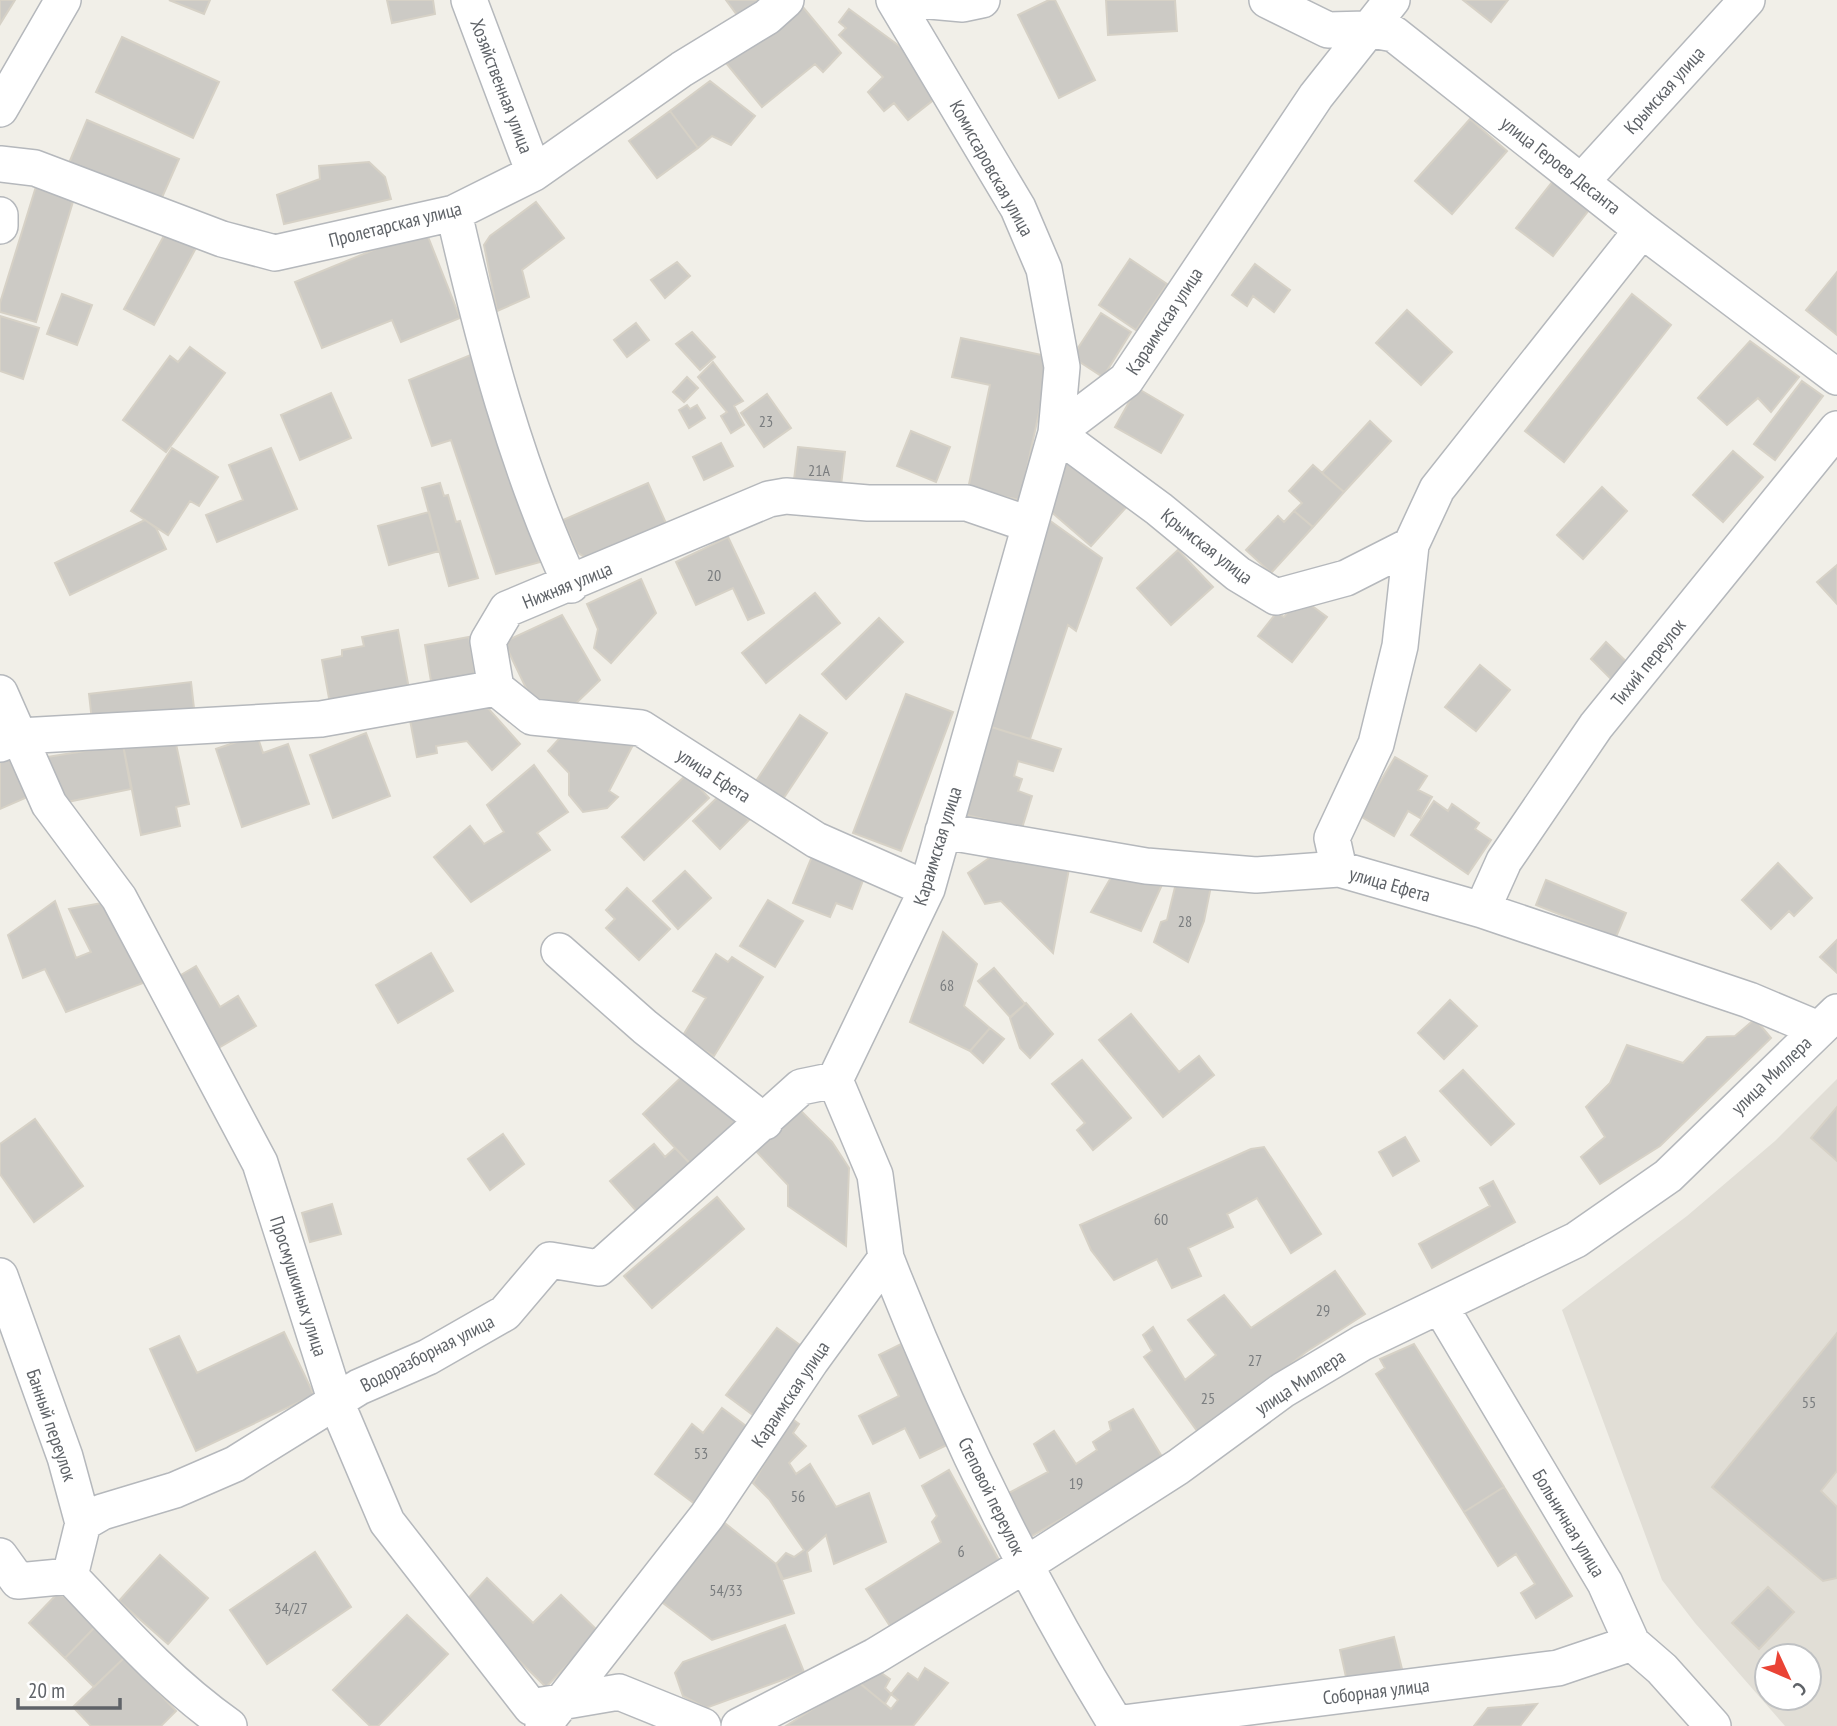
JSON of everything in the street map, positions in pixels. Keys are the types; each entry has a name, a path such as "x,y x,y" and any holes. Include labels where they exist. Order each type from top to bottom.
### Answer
{"street":[{"path":"0,109 64,0"},
{"name":"Хозяйственная улица","path":"469,0 534,173"},
{"name":"Пролетарская улица","path":"0,164 35,167 222,239 275,253 454,213 534,173 682,69 767,18 786,0"},
{"name":"Комиссаровская улица","path":"894,0 1018,208 1044,269 1062,367 1056,433"},
{"path":"919,0 963,4 982,0"},
{"name":"улица Героев Десанта","path":"1266,0 1328,30 1367,29 1394,34 1643,230 1837,377"},
{"name":"Караимская улица","path":"835,1080 927,889 1028,524 1056,433 1126,380 1252,188 1367,29 1392,0"},
{"name":"Крымская улица","path":"1582,181 1747,0"},
{"path":"454,213 482,335 542,523 571,585"},
{"path":"0,215 0,226"},
{"path":"1339,869 1332,838 1376,744 1400,646 1410,545 1437,489 1643,230"},
{"name":"Тихий переулок","path":"1482,910 1504,861 1596,726 1837,429"},
{"name":"Крымская улица","path":"1056,433 1159,509 1238,574 1276,597 1346,578 1410,545"},
{"name":"Нижняя улица","path":"496,688 488,641 507,609 571,585 769,499 786,496 868,503 967,503 1028,524"},
{"path":"10,740 321,719 496,688"},
{"name":"улица Ефета","path":"496,688 532,717 641,728 816,840 927,889"},
{"name":"Просмушкиных улица","path":"0,693 10,740 49,804 119,898 260,1163 336,1402 387,1522 531,1707 552,1713 619,1692 703,1726"},
{"name":"улица Ефета","path":"943,831 1146,866 1256,876 1339,869 1482,910 1749,1000 1828,1020"},
{"path":"559,951 645,1027 765,1122"},
{"name":"улица Миллера","path":"739,1726 875,1656 1025,1565 1178,1466 1283,1390 1362,1343 1576,1240 1668,1176 1828,1020"},
{"path":"835,1080 875,1175 886,1258"},
{"name":"Водоразборная улица","path":"83,1523 102,1512 175,1490 235,1464 359,1387 428,1357 505,1313 550,1260 599,1268 802,1087 835,1080"},
{"name":"Караимская улица","path":"552,1713 708,1516 811,1361 886,1258"},
{"name":"Степовой переулок","path":"886,1258 919,1343 1025,1565 1116,1725"},
{"name":"Банный переулок","path":"0,1276 65,1457 83,1523"},
{"name":"Больничная улица","path":"1440,1306 1605,1583 1632,1643 1662,1669 1713,1726"},
{"path":"69,1576 83,1523"},
{"path":"0,1556 18,1581 69,1576"},
{"path":"69,1576 203,1720"},
{"name":"Соборная улица","path":"1116,1725 1558,1668 1632,1643"}],"shaded area":[{"path":"1837,1079 1837,1726 1785,1726 1773,1712 1823,1712 1823,1642 1753,1642 1753,1689 1695,1623 1662,1580 1562,1310 1687,1216 1775,1141"}],"building":[{"path":"0,0 15,0 0,24"},
{"path":"169,0 210,0 204,14"},
{"path":"387,0 433,0 435,14 392,23"},
{"path":"726,0 767,0 740,19"},
{"path":"1049,0 1055,0 1095,80 1059,98 1018,15"},
{"path":"1106,0 1175,0 1177,31 1108,35"},
{"path":"1463,0 1508,0 1491,22"},
{"path":"802,6 841,53 823,72 815,64 762,107 726,63"},
{"path":"849,9 902,48 941,94 908,120 894,103 884,111 868,92 883,77 839,35 846,28 839,22"},
{"path":"122,37 219,82 193,138 96,92"},
{"path":"710,81 755,116 731,145 712,136 698,148 670,111"},
{"path":"670,111 698,148 657,178 629,141"},
{"path":"1470,119 1507,151 1452,214 1415,181"},
{"path":"87,120 179,159 160,202 69,163"},
{"path":"369,162 385,177 391,199 284,224 277,195 320,179 319,166"},
{"path":"38,180 76,192 36,322 0,312 0,303"},
{"path":"1553,181 1589,210 1553,256 1516,228"},
{"path":"536,202 564,238 522,270 529,297 497,311 484,245 490,236"},
{"path":"425,229 460,318 401,342 392,320 322,348 295,282"},
{"path":"166,232 196,248 154,325 124,309"},
{"path":"1130,259 1167,284 1136,330 1099,305"},
{"path":"677,262 690,276 665,298 651,280"},
{"path":"1255,264 1290,290 1274,312 1253,296 1247,306 1232,295"},
{"path":"1837,272 1837,335 1806,310"},
{"path":"62,294 92,305 77,345 47,334"},
{"path":"1632,294 1671,325 1564,462 1525,431"},
{"path":"1407,310 1452,352 1421,385 1376,343"},
{"path":"1101,313 1131,332 1103,377 1072,357"},
{"path":"0,316 39,328 23,379 0,371"},
{"path":"636,323 649,340 627,357 614,340"},
{"path":"692,332 715,357 700,370 676,344"},
{"path":"961,338 1051,357 1020,500 968,489 990,385 952,377"},
{"path":"1750,341 1799,377 1771,412 1758,398 1727,425 1698,398"},
{"path":"190,347 225,373 166,452 123,420 170,356 178,362"},
{"path":"473,354 540,562 496,574 451,440 432,446 409,380"},
{"path":"713,362 743,401 734,406 744,425 731,433 721,416 727,412 698,377"},
{"path":"687,377 698,388 684,402 673,392"},
{"path":"1802,381 1823,396 1775,460 1754,444"},
{"path":"1137,388 1183,415 1161,453 1115,427"},
{"path":"331,393 351,438 300,460 281,415"},
{"path":"767,394 791,428 764,447 741,413"},
{"path":"687,405 690,409 697,405 705,418 689,428 679,410"},
{"path":"1370,421 1391,441 1344,492 1322,473"},
{"path":"911,431 950,447 936,482 897,466"},
{"path":"721,443 733,466 704,480 693,457"},
{"path":"798,447 845,452 840,494 793,488"},
{"path":"172,448 218,477 199,506 190,501 168,535 131,511"},
{"path":"271,448 297,509 217,542 206,515 243,500 229,465"},
{"path":"1733,451 1763,477 1723,522 1693,495"},
{"path":"1074,460 1131,502 1091,546 1049,510 1062,465"},
{"path":"1313,465 1344,492 1313,527 1294,511 1302,503 1289,491"},
{"path":"440,483 444,496 448,495 456,522 460,521 478,578 449,586 422,488"},
{"path":"648,483 669,530 593,563 577,552 563,520"},
{"path":"1602,487 1627,511 1583,559 1557,535"},
{"path":"1294,511 1313,527 1271,573 1246,550 1278,516 1284,522"},
{"path":"429,512 439,551 389,565 378,526"},
{"path":"145,520 156,528 166,549 70,595 55,563"},
{"path":"1049,520 1102,558 1076,631 1068,625 1030,739 985,725"},
{"path":"728,537 764,613 748,620 733,588 696,605 676,562"},
{"path":"1178,550 1213,587 1171,625 1137,588"},
{"path":"1837,565 1837,604 1817,582"},
{"path":"641,579 656,613 611,663 594,648 598,629 587,604"},
{"path":"815,593 840,623 766,683 742,653"},
{"path":"1300,597 1327,617 1292,662 1258,636 1277,612 1284,617"},
{"path":"562,615 600,680 567,712 537,711 504,642"},
{"path":"879,618 903,642 846,699 822,674"},
{"path":"398,630 410,694 331,709 322,660 342,656 342,650 364,646 362,637"},
{"path":"469,637 476,680 432,687 425,645"},
{"path":"1606,642 1635,670 1619,687 1591,659"},
{"path":"1480,665 1510,690 1476,731 1445,707"},
{"path":"191,682 195,717 93,730 89,694"},
{"path":"906,694 953,712 901,851 853,833"},
{"path":"486,706 520,744 492,770 467,741 436,746 437,753 417,757 410,720"},
{"path":"800,715 827,733 781,802 754,784"},
{"path":"985,725 1061,749 1053,771 1018,761 1014,776 1022,779 1018,791 1032,796 1022,828 962,814"},
{"path":"566,731 634,743 609,791 618,797 607,808 583,812 569,795 569,773 548,751"},
{"path":"366,733 390,796 333,818 310,755"},
{"path":"257,735 263,753 288,744 309,804 242,827 216,749"},
{"path":"176,744 189,804 176,807 180,826 141,835 123,745"},
{"path":"123,745 131,789 67,802 47,757"},
{"path":"11,748 32,795 0,809 0,753"},
{"path":"1395,757 1427,776 1418,790 1432,797 1420,818 1408,811 1394,836 1360,816"},
{"path":"534,765 568,812 537,833 550,850 471,902 434,857 470,826 484,844 504,832 487,805"},
{"path":"687,774 709,798 644,860 622,837"},
{"path":"722,793 749,820 720,849 693,821"},
{"path":"1434,801 1448,811 1452,804 1479,823 1475,829 1491,840 1468,874 1411,835"},
{"path":"815,849 867,870 852,909 836,903 830,917 793,903"},
{"path":"992,856 1069,869 1053,953 1001,901 985,904 968,873"},
{"path":"1778,863 1812,898 1794,916 1789,911 1771,929 1742,900"},
{"path":"1117,867 1166,876 1141,931 1091,912"},
{"path":"685,871 711,898 678,929 653,901"},
{"path":"1177,879 1211,886 1204,921 1188,962 1154,942 1161,922 1167,920"},
{"path":"1546,880 1626,913 1616,937 1536,905"},
{"path":"627,888 670,929 639,960 606,928 615,919 606,910"},
{"path":"768,900 803,921 775,967 740,946"},
{"path":"55,901 76,958 91,952 69,909 112,901 151,980 66,1012 45,969 23,978 8,935"},
{"path":"943,932 977,964 964,1006 990,1028 970,1051 910,1022"},
{"path":"1837,940 1837,973 1820,957"},
{"path":"431,953 453,991 398,1023 376,985"},
{"path":"716,954 728,962 732,957 763,977 714,1056 682,1037 706,998 693,991"},
{"path":"196,966 220,1007 238,996 256,1026 210,1053 169,982"},
{"path":"994,968 1025,1004 1010,1017 978,981"},
{"path":"1450,1000 1477,1026 1444,1059 1418,1033"},
{"path":"1026,1003 1053,1034 1030,1058 1020,1048 1010,1018"},
{"path":"1131,1014 1179,1072 1199,1056 1214,1075 1163,1117 1099,1040"},
{"path":"1755,1019 1771,1038 1660,1146 1600,1184 1581,1157 1605,1137 1586,1107 1610,1083 1627,1045 1683,1063 1707,1037 1735,1036"},
{"path":"990,1028 1004,1039 983,1063 970,1051"},
{"path":"1082,1060 1131,1118 1093,1150 1077,1130 1085,1123 1052,1084"},
{"path":"691,1068 749,1128 700,1174 643,1114"},
{"path":"1463,1070 1514,1124 1491,1145 1440,1091"},
{"path":"797,1107 832,1142 849,1168 846,1246 788,1206 788,1185 754,1149"},
{"path":"1837,1107 1837,1161 1811,1138"},
{"path":"35,1119 83,1186 34,1222 0,1174 0,1144"},
{"path":"503,1134 524,1164 490,1190 468,1159"},
{"path":"1405,1137 1419,1161 1393,1176 1379,1152"},
{"path":"654,1144 665,1157 675,1148 700,1174 646,1222 610,1181"},
{"path":"1264,1147 1321,1234 1291,1253 1257,1198 1227,1214 1233,1227 1188,1248 1201,1276 1172,1288 1157,1259 1114,1280 1091,1250 1080,1225 1251,1149"},
{"path":"1493,1181 1515,1222 1432,1268 1419,1244 1490,1206 1480,1188"},
{"path":"717,1197 744,1229 652,1308 624,1276"},
{"path":"332,1204 341,1234 310,1242 302,1213"},
{"path":"1335,1271 1365,1314 1306,1352 1200,1435 1144,1357 1152,1351 1143,1335 1153,1327 1185,1380 1216,1355 1188,1320 1224,1295 1251,1328"},
{"path":"777,1328 808,1351 757,1418 726,1395"},
{"path":"284,1332 314,1395 196,1451 150,1349 179,1336 197,1373"},
{"path":"1837,1333 1837,1471 1821,1491 1837,1507 1837,1578 1823,1581 1712,1487"},
{"path":"901,1344 951,1443 920,1458 905,1428 873,1444 859,1416 899,1396 879,1355"},
{"path":"1414,1344 1504,1487 1464,1512 1376,1374 1385,1368 1380,1359"},
{"path":"722,1408 750,1429 695,1504 655,1474 692,1424 703,1433"},
{"path":"1133,1409 1164,1460 1030,1537 1007,1494 1048,1472 1034,1444 1054,1431 1076,1464 1097,1450 1093,1442 1111,1430 1109,1422"},
{"path":"791,1418 799,1424 793,1433 806,1446 789,1463 796,1474 810,1464 836,1507 869,1493 886,1542 834,1564 826,1535 807,1552 811,1571 783,1579 776,1564 786,1553 794,1557 804,1550 769,1499 753,1483"},
{"path":"949,1470 999,1560 892,1629 866,1589 941,1542 932,1522 937,1516 922,1486"},
{"path":"1504,1487 1572,1596 1536,1618 1521,1593 1535,1584 1516,1554 1498,1566 1464,1512"},
{"path":"721,1520 776,1564 794,1613 712,1640 659,1600"},
{"path":"315,1552 351,1607 267,1664 230,1610"},
{"path":"160,1555 208,1598 168,1644 119,1601"},
{"path":"487,1578 533,1623 561,1595 599,1632 546,1687 462,1605"},
{"path":"1768,1587 1794,1612 1766,1642 1753,1643 1732,1623"},
{"path":"59,1592 96,1626 65,1658 29,1623"},
{"path":"407,1615 448,1654 378,1726 370,1726 333,1690"},
{"path":"785,1625 804,1672 706,1708 683,1696 675,1673 683,1662"},
{"path":"96,1626 125,1657 94,1687 65,1658"},
{"path":"1394,1637 1403,1673 1348,1686 1340,1650"},
{"path":"125,1657 176,1711 161,1726 91,1726 73,1707"},
{"path":"925,1668 948,1683 913,1726 786,1726 857,1681 891,1709 898,1700 891,1694 908,1673 918,1680"},
{"path":"880,1672 890,1679 885,1688 891,1694 885,1704 857,1681"},
{"path":"1537,1704 1520,1726 1474,1726 1488,1708"}]}
